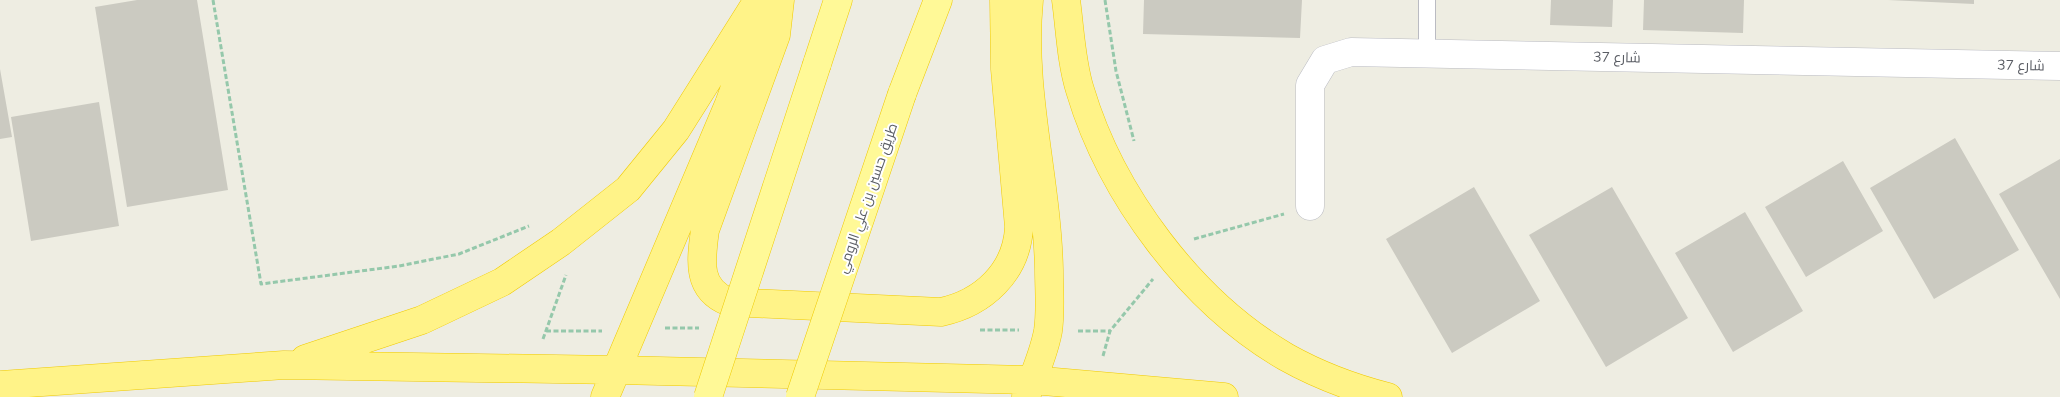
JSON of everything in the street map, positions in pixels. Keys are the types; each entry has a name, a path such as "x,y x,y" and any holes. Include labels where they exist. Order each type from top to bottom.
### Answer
{"highway":[{"path":"284,366 422,320 502,282 561,242 628,189 676,130 758,0"},
{"path":"605,397 729,104 767,0"},
{"path":"780,0 776,34 705,230 702,262 708,287 717,297 729,302 941,312 969,304 989,290 1010,263 1017,244 1019,227 1004,69 1004,0"},
{"path":"708,397 838,0"},
{"name":"طريق حسين بن علي الرومي","path":"800,397 902,94 938,0"},
{"path":"1029,0 1027,61 1047,225 1050,298 1048,331 1029,389"},
{"path":"1066,0 1079,89 1102,148 1147,227 1171,257 1212,300 1286,357 1333,379 1388,397"},
{"path":"0,385 284,366 534,368 1224,397"}],"street":[{"name":"شارع 37","path":"1310,206 1310,84 1324,60 1351,52 2060,66"}],"lane":[{"path":"1427,0 1427,53"}],"path":[{"path":"212,0 261,284 399,266 459,254 530,226"},
{"path":"1191,240 1310,206"},
{"path":"534,368 569,267 561,242"}],"building":[{"path":"137,0 197,0 228,190 127,207 95,7"},
{"path":"1144,0 1302,0 1300,38 1143,34"},
{"path":"1551,0 1613,0 1612,27 1550,25"},
{"path":"1644,0 1744,0 1743,33 1643,30"},
{"path":"1888,0 1974,0 1974,4"},
{"path":"0,69 12,137 0,139"},
{"path":"99,102 119,226 31,241 11,117"},
{"path":"1955,138 2019,250 1934,299 1870,188"},
{"path":"2060,159 2060,299 1999,194"},
{"path":"1843,161 1883,231 1806,277 1765,207"},
{"path":"1474,187 1540,301 1452,353 1386,239"},
{"path":"1612,187 1688,318 1606,367 1529,235"},
{"path":"1745,212 1803,311 1733,352 1675,253"}]}
